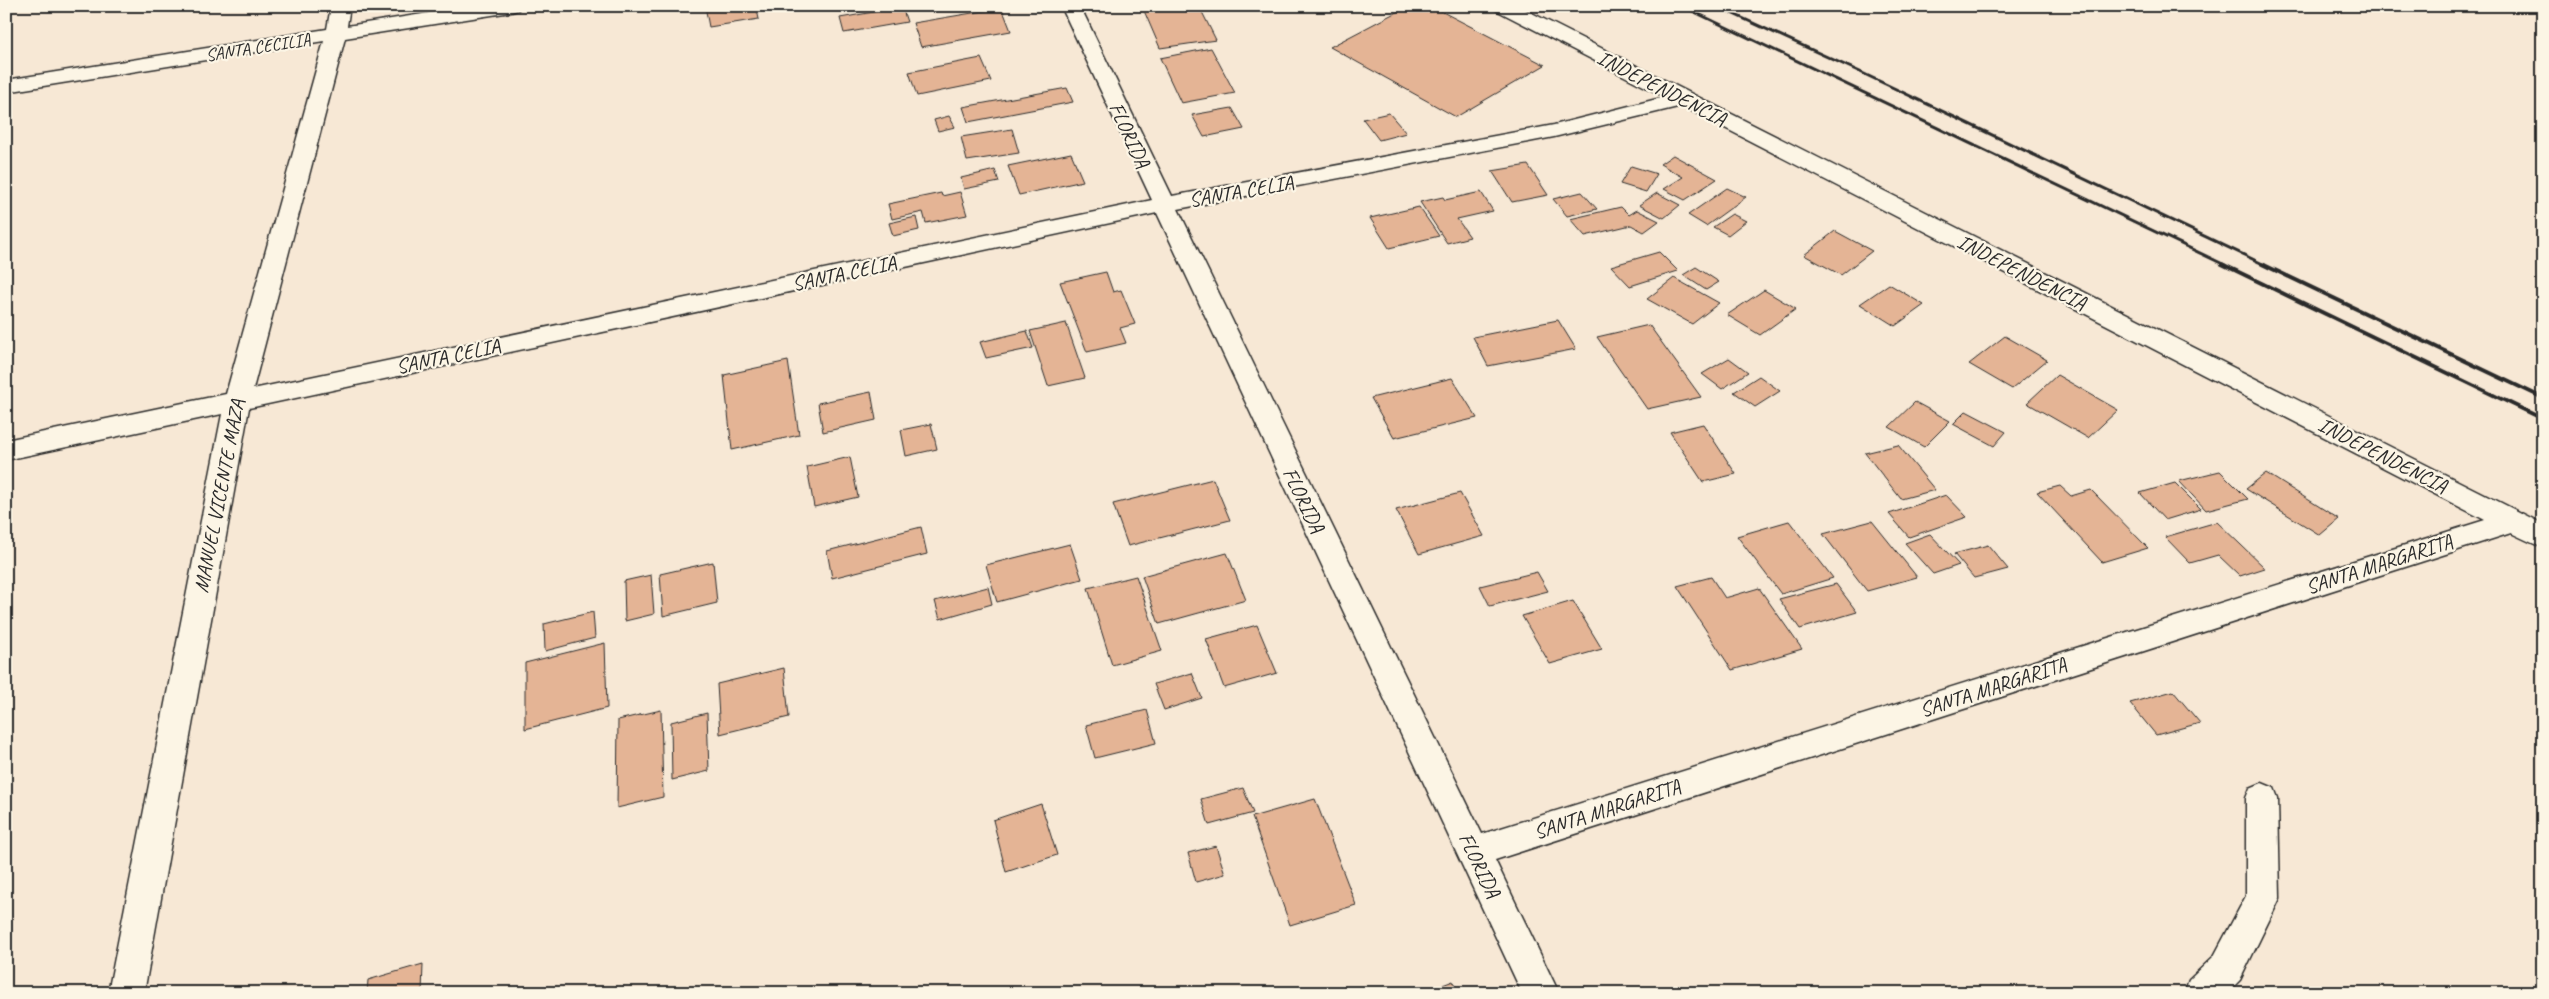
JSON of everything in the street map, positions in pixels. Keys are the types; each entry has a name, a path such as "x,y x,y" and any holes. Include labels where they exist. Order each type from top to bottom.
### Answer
{"street":[{"name":"MANUEL VICENTE MAZA","path":"126,993 236,401 336,34 341,6"},
{"name":"SANTA CECILIA","path":"6,86 511,6"},
{"name":"FLORIDA","path":"1070,6 1163,206 1541,993"},
{"name":"INDEPENDENCIA","path":"1502,6 2543,537"},
{"name":"SANTA CELIA","path":"6,450 1163,206 1545,133 1683,99"},
{"name":"SANTA MARGARITA","path":"1473,852 2513,522"},
{"path":"2202,993 2227,968 2263,898 2262,798"}],"building":[{"path":"705,6 756,6 759,19 709,27"},
{"path":"1142,6 1199,6 1216,40 1160,48"},
{"path":"1408,6 1431,6 1545,65 1456,117 1330,47"},
{"path":"902,7 907,22 844,33 840,18"},
{"path":"1002,8 1011,31 921,47 913,23"},
{"path":"1211,48 1235,93 1181,103 1160,58"},
{"path":"981,58 991,81 917,96 909,72"},
{"path":"1067,88 1073,102 968,122 963,107"},
{"path":"1232,108 1244,129 1204,137 1192,115"},
{"path":"1389,113 1406,133 1379,140 1363,119"},
{"path":"949,116 955,127 938,131 934,120"},
{"path":"1012,129 1019,153 967,161 961,137"},
{"path":"1071,153 1083,181 1019,195 1008,166"},
{"path":"1673,155 1717,179 1685,200 1664,189 1683,177 1660,164"},
{"path":"1528,165 1548,195 1512,202 1492,171"},
{"path":"1631,166 1657,174 1646,192 1620,184"},
{"path":"995,170 999,182 964,189 961,178"},
{"path":"1727,188 1746,197 1706,226 1688,215"},
{"path":"960,192 967,215 926,223 923,212 892,219 888,204 941,193 942,196"},
{"path":"1481,192 1493,211 1457,219 1470,237 1447,243 1420,202 1443,197 1445,200"},
{"path":"1582,192 1597,209 1567,216 1553,199"},
{"path":"1657,193 1680,205 1664,218 1639,205"},
{"path":"1419,207 1439,236 1389,248 1370,218"},
{"path":"1621,207 1629,215 1637,210 1659,221 1644,232 1631,225 1585,236 1570,219"},
{"path":"1732,214 1746,221 1728,235 1713,227"},
{"path":"916,217 919,230 893,236 889,223"},
{"path":"1835,231 1872,251 1841,275 1804,255"},
{"path":"1659,252 1678,271 1630,286 1611,266"},
{"path":"1696,267 1719,282 1706,290 1683,275"},
{"path":"1106,272 1113,292 1121,290 1135,324 1120,328 1126,343 1087,352 1060,282"},
{"path":"1674,278 1719,303 1692,324 1647,299"},
{"path":"1889,284 1924,305 1895,326 1860,304"},
{"path":"1764,290 1796,309 1760,335 1727,315"},
{"path":"1558,320 1576,349 1488,366 1473,337"},
{"path":"1066,323 1085,378 1048,386 1030,331"},
{"path":"1649,325 1701,397 1647,409 1597,337"},
{"path":"1027,331 1033,348 986,358 980,342"},
{"path":"2005,336 2047,360 2012,389 1969,364"},
{"path":"1729,358 1748,372 1722,389 1702,374"},
{"path":"788,361 799,435 732,450 724,375"},
{"path":"2057,375 2118,410 2088,438 2027,403"},
{"path":"1759,376 1780,391 1755,407 1734,392"},
{"path":"1452,378 1477,418 1394,438 1371,398"},
{"path":"871,392 876,420 823,432 818,403"},
{"path":"1915,402 1950,421 1924,447 1889,427"},
{"path":"1966,411 2006,432 1994,446 1953,424"},
{"path":"931,424 937,449 906,456 901,430"},
{"path":"1703,424 1736,474 1703,482 1670,432"},
{"path":"1898,445 1935,490 1901,499 1865,453"},
{"path":"850,457 858,497 814,507 807,467"},
{"path":"2220,471 2248,499 2206,510 2179,481"},
{"path":"2266,473 2339,519 2320,535 2246,489"},
{"path":"1213,479 1230,520 1128,546 1113,504"},
{"path":"2175,483 2201,509 2165,520 2140,493"},
{"path":"2060,486 2071,496 2091,490 2148,548 2102,562 2037,492"},
{"path":"1460,493 1484,536 1419,554 1396,510"},
{"path":"1946,495 1967,517 1909,537 1889,514"},
{"path":"1789,521 1833,578 1781,594 1737,536"},
{"path":"1872,521 1917,577 1867,591 1823,534"},
{"path":"2217,522 2265,568 2240,576 2218,555 2190,563 2165,537"},
{"path":"921,527 927,554 832,578 827,551"},
{"path":"1930,534 1959,565 1933,574 1905,543"},
{"path":"1070,544 1082,579 997,602 986,565"},
{"path":"1988,545 2008,569 1974,578 1954,554"},
{"path":"1227,553 1246,600 1159,624 1142,576"},
{"path":"713,562 717,603 663,616 660,574"},
{"path":"1537,572 1548,591 1490,606 1480,586"},
{"path":"651,575 654,614 625,621 624,581"},
{"path":"1136,576 1162,651 1112,665 1088,588"},
{"path":"1711,577 1725,598 1759,588 1802,649 1732,670 1677,586"},
{"path":"1836,584 1857,612 1800,629 1779,599"},
{"path":"988,587 992,604 940,619 935,601"},
{"path":"1573,601 1602,649 1550,664 1522,616"},
{"path":"593,612 595,638 545,651 544,624"},
{"path":"1257,625 1277,673 1224,688 1206,639"},
{"path":"605,643 607,708 525,729 525,663"},
{"path":"784,668 789,717 720,734 717,684"},
{"path":"1192,673 1202,698 1164,710 1154,684"},
{"path":"2173,691 2200,723 2156,735 2130,703"},
{"path":"661,710 663,797 617,808 618,720"},
{"path":"1147,710 1156,743 1095,758 1086,725"},
{"path":"707,713 709,771 672,780 671,722"},
{"path":"1243,788 1253,813 1209,825 1201,799"},
{"path":"1315,799 1356,905 1290,925 1252,817"},
{"path":"1041,804 1057,855 1006,872 993,820"},
{"path":"1216,846 1225,874 1196,882 1188,853"},
{"path":"423,964 422,993 367,993 368,980"},
{"path":"1453,981 1458,993 1422,993"}],"railway":[{"path":"1682,6 2225,265"},
{"path":"1716,6 1858,71 2265,265"},
{"path":"2222,264 2543,419"},
{"path":"2262,264 2543,398"}]}
